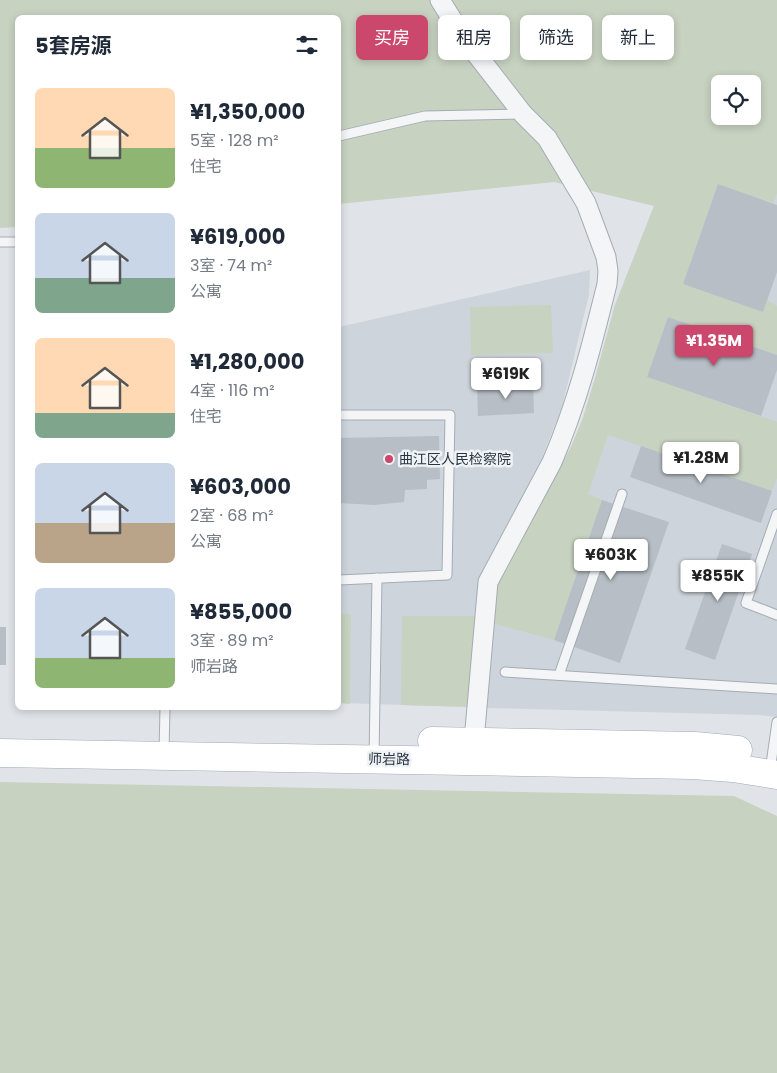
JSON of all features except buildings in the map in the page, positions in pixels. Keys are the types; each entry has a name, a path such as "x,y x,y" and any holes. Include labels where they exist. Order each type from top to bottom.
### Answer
{"main road":[{"name":"师岩路","path":"0,735 164,746 374,750 733,768 774,765"},
{"name":"师岩路","path":"374,750 474,741 694,746 774,765"},
{"name":"师岩路","path":"0,753 164,746"}],"street":[{"path":"440,0 463,37 523,114 547,138 586,203 606,257 608,272 607,284 585,370 561,441 552,462 488,582 474,741"}],"lane":[{"path":"341,136 425,116 523,114"},
{"path":"0,242 15,242"},
{"path":"341,415 450,415 447,575 341,580"},
{"path":"559,675 622,494"},
{"path":"777,514 746,603 777,615"},
{"path":"374,750 377,578"},
{"path":"506,672 777,689"},
{"path":"164,746 165,710"},
{"path":"774,765 777,722"}],"shaded area":[{"path":"777,164 777,717 487,708 495,592 571,447 583,418 615,305 654,206"},
{"path":"590,270 589,295 562,407 542,458 483,571 470,707 341,703 341,327"}],"green space":[{"path":"0,0 777,0 777,194 773,203 718,184 683,284 767,300 777,306 777,355 668,317 647,377 777,422 777,478 772,491 608,435 588,494 602,500 554,640 492,623 495,592 499,577 571,447 583,418 615,305 654,206 554,182 341,204 341,15 15,15 15,227 0,228"},
{"path":"551,305 553,353 471,355 470,307"},
{"path":"341,614 351,614 350,704 341,703"},
{"path":"402,616 476,616 470,707 401,705"},
{"path":"0,782 734,796 777,816 777,1073 0,1073"}],"place":[{"name":"曲江区人民检察院","path":"389,459"}]}
